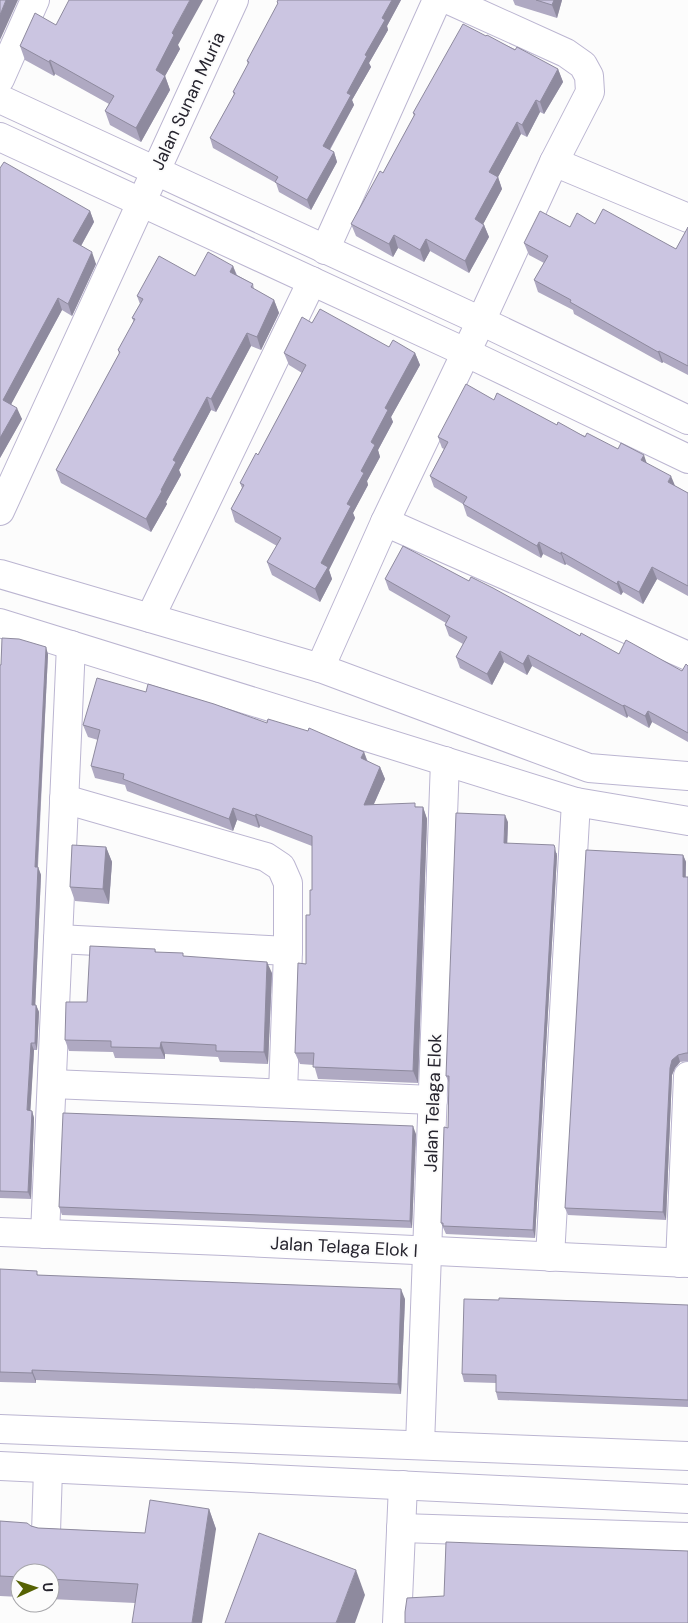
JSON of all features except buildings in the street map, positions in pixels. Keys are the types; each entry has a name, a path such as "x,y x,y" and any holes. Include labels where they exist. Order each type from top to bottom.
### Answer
{"street":[{"path":"0,79 35,0"},
{"name":"Jalan Sunan Muria","path":"0,511 234,0"},
{"path":"325,250 437,0"},
{"path":"320,668 385,522 554,162 590,92 589,76 583,65 566,53 449,0"},
{"path":"0,99 481,321 688,420"},
{"path":"0,136 688,458"},
{"path":"554,162 688,218"},
{"path":"150,618 312,282"},
{"path":"385,522 688,656"},
{"path":"0,574 320,668 589,768 688,776"},
{"path":"0,623 576,802 688,821"},
{"path":"45,1234 71,645"},
{"name":"Jalan Telaga Elok","path":"420,1445 445,762"},
{"path":"64,799 266,857 281,866 288,883 288,951 283,1093"},
{"path":"550,1257 576,802"},
{"path":"58,939 288,951"},
{"path":"684,1263 688,1076"},
{"path":"52,1084 433,1100"},
{"name":"Jalan Telaga Elok I","path":"0,1232 224,1240 684,1263"},
{"path":"0,1429 688,1456"},
{"path":"0,1466 688,1499"},
{"path":"46,1533 48,1468"},
{"path":"397,1623 403,1485"},
{"path":"402,1528 688,1538"}]}
